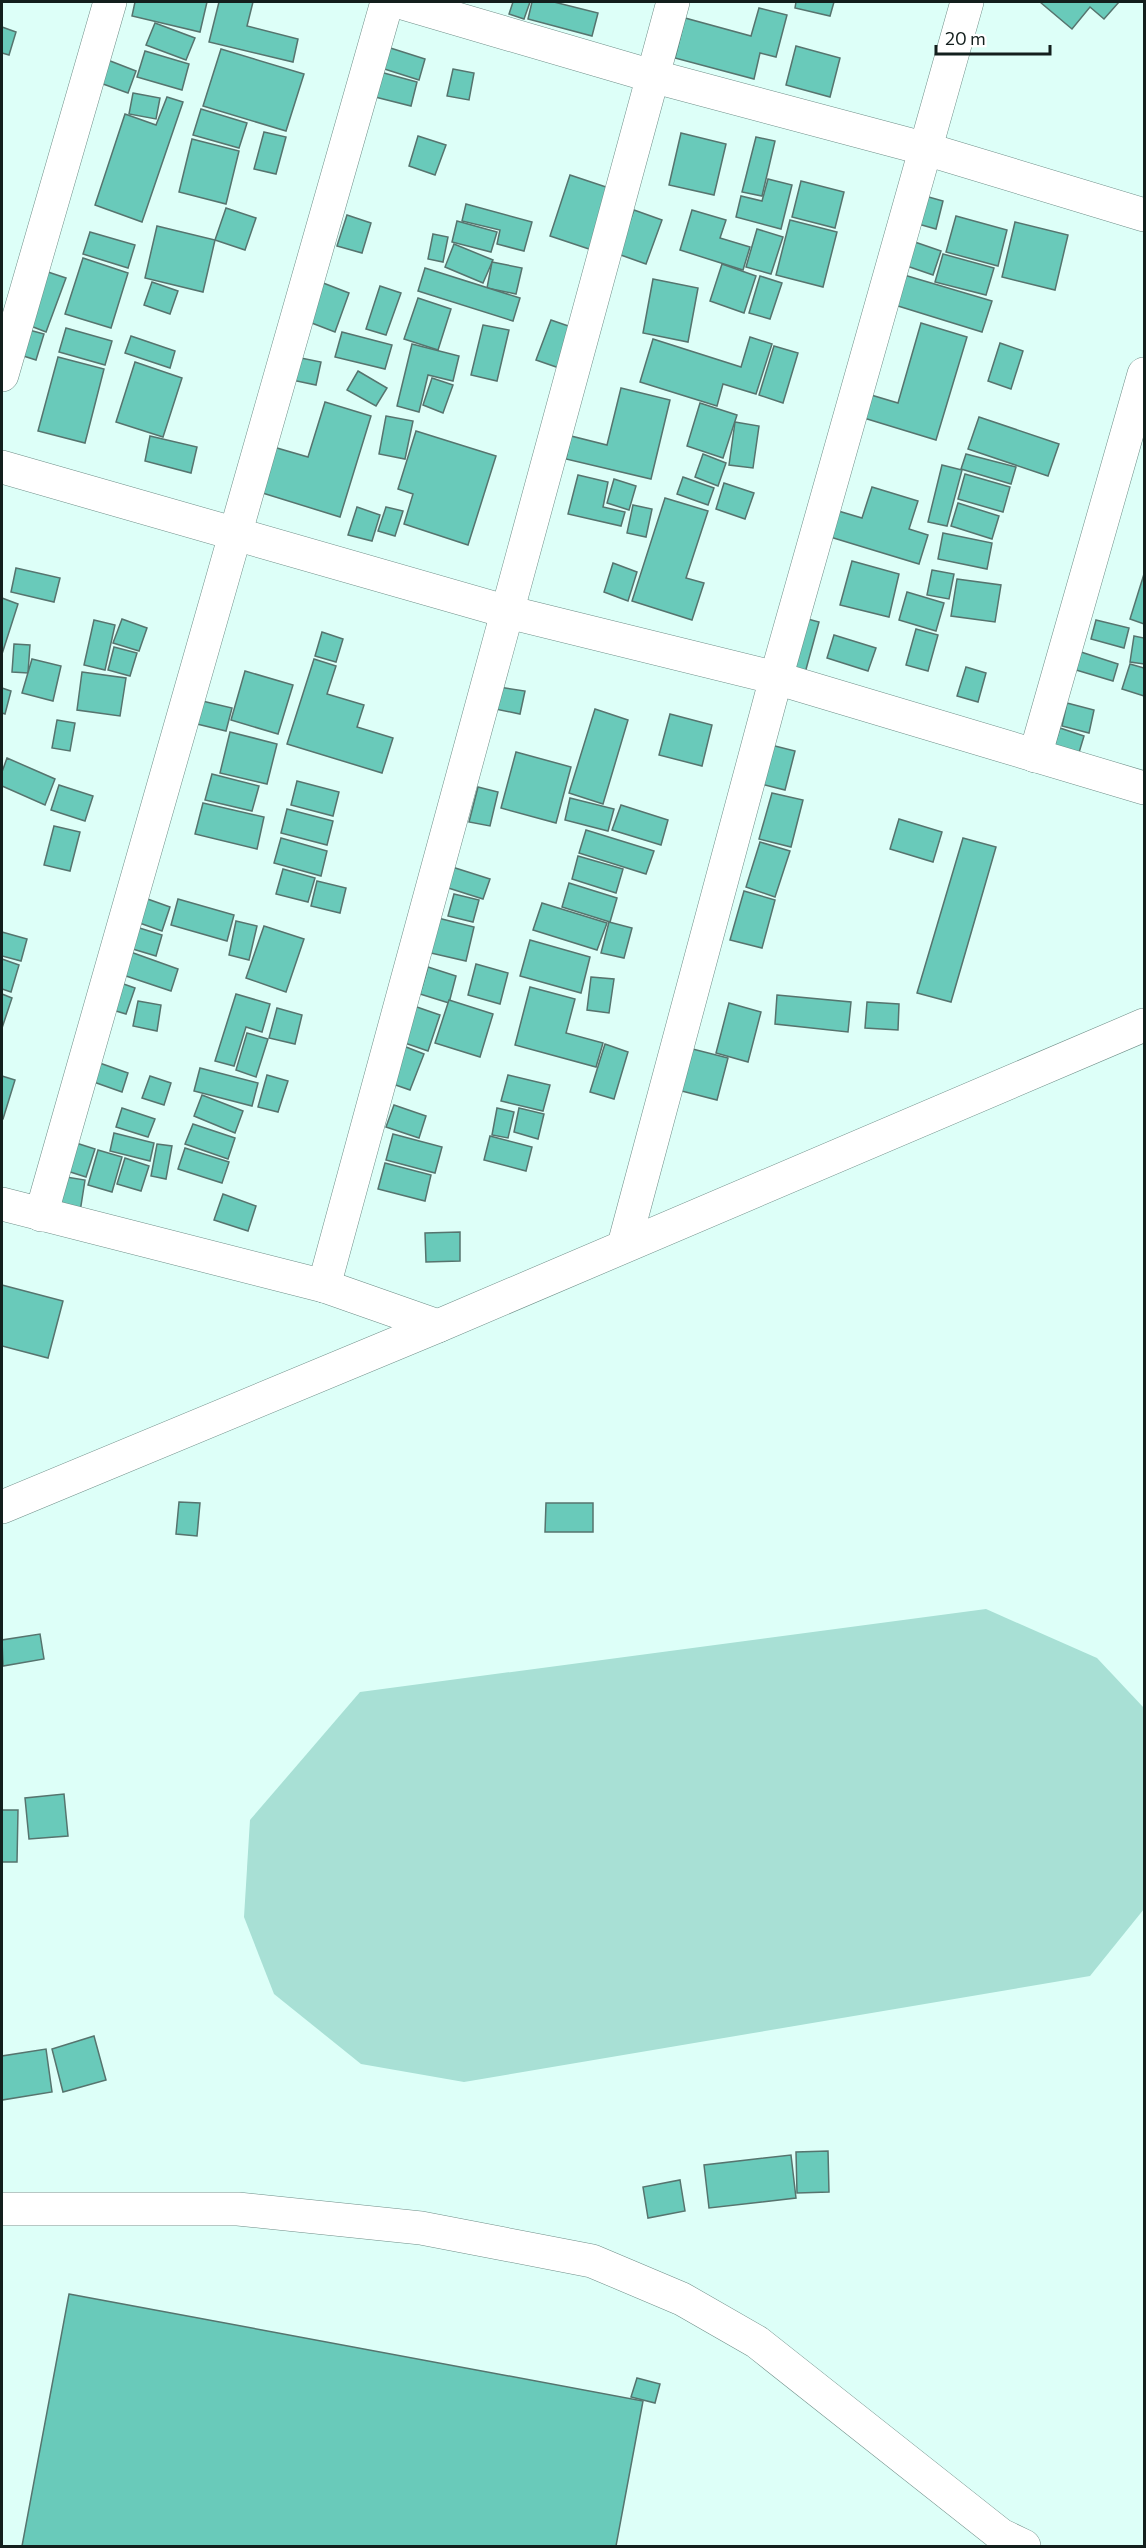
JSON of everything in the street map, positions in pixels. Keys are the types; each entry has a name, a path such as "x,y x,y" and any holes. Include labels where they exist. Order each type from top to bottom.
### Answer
{"street":[{"path":"2,375 110,2"},
{"path":"41,1215 387,2"},
{"path":"399,2 652,76 926,149 1144,215"},
{"path":"324,1286 673,2"},
{"path":"624,1245 776,678 967,2"},
{"path":"1035,756 1144,374"},
{"path":"2,467 508,612 776,678 1144,788"},
{"path":"2,1508 438,1326 1144,1025"},
{"path":"2,1204 324,1286 438,1326"},
{"path":"2,2209 238,2209 421,2228 592,2261 682,2299 757,2342 1001,2535 1024,2547"}],"green space":[{"path":"986,1609 1097,1658 1144,1708 1144,1909 1090,1976 464,2082 361,2064 274,1994 244,1917 250,1820 360,1692"}],"building":[{"path":"135,2 207,2 200,32 132,16"},
{"path":"219,2 253,2 247,26 298,39 293,62 209,42"},
{"path":"513,2 530,2 524,19 509,14"},
{"path":"532,2 554,2 598,13 592,36 528,19"},
{"path":"796,2 834,2 830,16 795,8"},
{"path":"1040,2 1119,2 1104,19 1090,7 1072,29"},
{"path":"759,8 787,15 776,57 760,53 754,79 675,58 685,18 751,36"},
{"path":"155,23 195,38 186,60 146,45"},
{"path":"2,27 16,32 9,55 2,53"},
{"path":"381,45 425,59 419,80 375,66"},
{"path":"796,46 840,58 830,97 786,85"},
{"path":"221,49 304,74 286,131 203,106"},
{"path":"145,51 189,64 182,90 137,77"},
{"path":"100,57 136,71 128,93 92,80"},
{"path":"453,69 474,73 469,100 447,96"},
{"path":"373,70 417,82 411,106 367,95"},
{"path":"133,93 160,98 156,119 129,114"},
{"path":"167,97 183,102 142,222 95,205 125,114 156,125"},
{"path":"201,109 247,123 239,148 193,135"},
{"path":"264,132 286,137 276,174 254,169"},
{"path":"681,133 726,144 714,195 669,185"},
{"path":"418,136 446,145 435,175 409,166"},
{"path":"756,137 775,141 762,196 742,192"},
{"path":"192,139 239,151 226,204 179,192"},
{"path":"570,175 618,191 598,252 550,236"},
{"path":"768,179 792,185 781,229 736,217 741,196 762,201"},
{"path":"801,181 844,192 835,228 792,217"},
{"path":"918,194 943,201 936,229 911,222"},
{"path":"466,204 532,222 524,251 497,244 500,230 462,221"},
{"path":"226,208 256,218 245,250 215,240"},
{"path":"634,210 662,220 646,264 618,254"},
{"path":"692,210 726,220 720,238 750,247 743,270 680,250"},
{"path":"347,215 371,223 362,253 337,246"},
{"path":"956,216 1007,230 998,266 946,252"},
{"path":"790,220 837,232 823,287 776,275"},
{"path":"457,221 497,232 491,252 452,242"},
{"path":"1015,222 1068,235 1055,290 1002,277"},
{"path":"157,226 215,240 203,292 145,278"},
{"path":"757,229 783,237 771,274 746,267"},
{"path":"90,232 135,245 128,268 83,254"},
{"path":"433,234 448,237 443,262 428,259"},
{"path":"909,240 941,251 933,275 901,264"},
{"path":"454,244 493,260 483,283 445,267"},
{"path":"943,254 994,268 986,295 935,282"},
{"path":"83,258 128,273 111,328 65,314"},
{"path":"492,262 522,268 516,294 487,288"},
{"path":"722,264 756,276 744,313 710,301"},
{"path":"425,268 520,298 513,321 418,291"},
{"path":"42,270 66,278 46,332 23,323"},
{"path":"894,272 992,301 982,332 885,302"},
{"path":"760,276 782,283 770,319 749,313"},
{"path":"653,279 698,288 688,342 643,333"},
{"path":"318,281 349,293 335,332 304,320"},
{"path":"152,282 178,291 170,314 144,305"},
{"path":"380,286 401,293 386,335 366,329"},
{"path":"418,298 451,309 438,350 404,339"},
{"path":"551,320 577,329 562,369 536,360"},
{"path":"921,323 967,337 936,440 854,415 861,392 898,403"},
{"path":"483,325 509,330 497,381 471,375"},
{"path":"22,328 44,334 36,360 14,353"},
{"path":"66,328 112,341 105,365 59,352"},
{"path":"342,332 392,345 385,369 335,357"},
{"path":"131,336 175,351 170,368 125,353"},
{"path":"750,337 772,344 756,394 723,384 717,406 640,382 653,339 741,367"},
{"path":"1000,343 1023,351 1011,389 988,381"},
{"path":"412,344 459,356 453,381 428,375 419,412 397,406"},
{"path":"774,346 798,353 783,403 759,395"},
{"path":"291,356 321,362 316,385 287,379"},
{"path":"58,357 104,369 85,443 38,431"},
{"path":"135,362 182,378 163,437 116,422"},
{"path":"358,371 387,388 376,406 347,390"},
{"path":"432,378 453,385 443,413 423,405"},
{"path":"621,388 670,400 651,479 566,459 571,436 607,445"},
{"path":"325,402 371,416 340,517 256,491 270,446 308,457"},
{"path":"700,403 737,415 723,458 687,446"},
{"path":"386,416 413,421 405,459 379,454"},
{"path":"979,417 1059,444 1048,476 968,449"},
{"path":"735,422 759,426 753,468 729,465"},
{"path":"416,431 496,456 468,545 404,524 413,494 398,489"},
{"path":"150,436 197,447 191,473 145,461"},
{"path":"703,454 726,463 718,486 695,477"},
{"path":"966,454 1016,467 1011,484 961,469"},
{"path":"942,465 962,470 947,526 928,522"},
{"path":"965,474 1010,487 1003,512 958,499"},
{"path":"578,475 608,482 603,507 625,512 621,526 568,514"},
{"path":"683,477 714,488 708,505 677,494"},
{"path":"614,479 636,486 629,510 607,503"},
{"path":"724,483 754,493 745,519 716,509"},
{"path":"872,487 918,501 909,529 928,535 919,564 817,533 825,507 862,518"},
{"path":"665,498 708,511 686,578 704,583 692,620 632,601"},
{"path":"958,503 999,516 992,539 951,526"},
{"path":"633,505 652,509 646,537 627,533"},
{"path":"357,507 380,515 372,541 348,535"},
{"path":"386,507 403,511 395,536 378,531"},
{"path":"943,533 992,543 987,569 938,559"},
{"path":"852,561 899,574 889,617 840,605"},
{"path":"613,563 637,572 628,601 604,592"},
{"path":"16,568 60,578 54,602 11,592"},
{"path":"932,570 954,574 949,599 927,595"},
{"path":"1144,574 1144,624 1130,619"},
{"path":"957,579 1001,585 995,622 951,616"},
{"path":"907,592 944,603 936,631 899,620"},
{"path":"2,598 18,604 2,654"},
{"path":"782,612 819,622 805,673 768,663"},
{"path":"122,619 147,628 139,651 113,643"},
{"path":"94,620 115,625 105,670 84,665"},
{"path":"1096,620 1129,628 1124,648 1091,639"},
{"path":"916,629 938,635 928,671 906,665"},
{"path":"322,632 343,639 336,662 315,656"},
{"path":"834,635 876,648 868,671 827,658"},
{"path":"1134,636 1144,638 1144,664 1130,662"},
{"path":"14,644 30,645 28,673 12,672"},
{"path":"114,647 137,653 130,676 108,670"},
{"path":"1081,652 1118,664 1113,681 1076,670"},
{"path":"32,659 61,666 53,701 22,693"},
{"path":"314,659 336,666 327,694 364,705 357,727 393,738 382,773 287,744"},
{"path":"1130,664 1144,668 1144,696 1122,689"},
{"path":"966,667 986,673 978,702 957,696"},
{"path":"245,671 293,685 278,734 231,720"},
{"path":"82,672 126,678 120,716 77,710"},
{"path":"499,687 525,691 520,714 495,709"},
{"path":"2,688 11,691 5,714 2,713"},
{"path":"177,695 232,708 226,731 172,718"},
{"path":"1067,703 1094,710 1089,733 1062,726"},
{"path":"595,709 628,720 603,804 569,793"},
{"path":"670,714 712,725 702,766 659,755"},
{"path":"57,720 75,723 70,751 52,748"},
{"path":"1060,728 1084,736 1078,756 1054,747"},
{"path":"230,732 277,744 267,784 220,773"},
{"path":"763,743 795,751 785,790 753,782"},
{"path":"516,752 571,767 556,823 501,808"},
{"path":"7,758 55,779 45,805 2,786 2,772"},
{"path":"212,774 259,786 252,811 205,800"},
{"path":"297,781 339,792 333,816 291,805"},
{"path":"59,785 93,796 85,821 51,810"},
{"path":"478,787 498,792 490,826 469,822"},
{"path":"772,793 803,800 791,847 759,839"},
{"path":"570,798 614,809 608,831 565,820"},
{"path":"203,803 264,817 257,849 195,834"},
{"path":"621,805 668,820 661,845 612,830"},
{"path":"287,809 333,821 327,845 281,833"},
{"path":"899,819 942,832 933,862 890,849"},
{"path":"54,826 80,832 70,871 44,865"},
{"path":"586,830 654,851 646,874 579,853"},
{"path":"281,838 327,851 321,876 274,863"},
{"path":"963,838 996,847 951,1002 917,993"},
{"path":"760,842 790,851 775,897 746,887"},
{"path":"578,856 623,869 616,893 572,879"},
{"path":"449,866 490,879 483,899 442,886"},
{"path":"283,869 315,878 308,902 276,894"},
{"path":"317,881 346,888 340,913 311,906"},
{"path":"569,883 617,898 610,922 562,907"},
{"path":"744,891 775,900 762,948 730,940"},
{"path":"454,894 479,900 473,922 448,916"},
{"path":"142,897 170,907 162,931 134,921"},
{"path":"178,899 234,915 227,941 171,925"},
{"path":"542,903 607,923 597,950 533,930"},
{"path":"430,916 474,927 466,961 422,951"},
{"path":"236,921 257,926 249,960 229,955"},
{"path":"609,922 632,928 624,958 601,953"},
{"path":"133,926 162,935 156,956 126,947"},
{"path":"264,926 304,939 286,992 246,978"},
{"path":"2,932 27,939 21,961 2,956"},
{"path":"530,940 590,957 581,993 520,976"},
{"path":"125,950 178,969 171,991 117,973"},
{"path":"2,959 19,965 11,992 2,989"},
{"path":"476,964 508,973 500,1004 468,995"},
{"path":"428,967 456,976 449,1003 420,994"},
{"path":"591,977 614,979 609,1013 587,1010"},
{"path":"115,981 135,988 126,1014 106,1008"},
{"path":"530,987 575,999 566,1033 603,1043 596,1067 515,1045"},
{"path":"2,994 12,998 2,1028"},
{"path":"236,994 270,1004 262,1032 246,1027 234,1066 215,1061"},
{"path":"777,995 851,1002 848,1032 775,1024"},
{"path":"449,1000 493,1014 480,1057 435,1043"},
{"path":"138,1001 161,1005 157,1031 133,1026"},
{"path":"867,1002 899,1004 898,1030 865,1028"},
{"path":"729,1003 761,1012 748,1062 716,1053"},
{"path":"411,1005 440,1015 428,1051 399,1041"},
{"path":"277,1008 302,1015 295,1044 269,1038"},
{"path":"247,1033 268,1039 256,1077 236,1070"},
{"path":"605,1044 628,1052 614,1099 590,1092"},
{"path":"401,1045 424,1054 410,1090 387,1082"},
{"path":"677,1045 728,1058 717,1100 666,1087"},
{"path":"94,1061 128,1073 122,1092 88,1080"},
{"path":"200,1068 258,1083 252,1106 194,1091"},
{"path":"267,1075 288,1081 278,1112 258,1107"},
{"path":"508,1075 550,1085 543,1111 501,1101"},
{"path":"2,1076 15,1080 3,1119 2,1119"},
{"path":"150,1076 171,1083 164,1105 142,1098"},
{"path":"202,1095 243,1111 235,1133 194,1116"},
{"path":"394,1105 426,1116 419,1138 386,1127"},
{"path":"122,1108 155,1119 148,1137 116,1127"},
{"path":"497,1108 514,1112 508,1138 492,1135"},
{"path":"519,1108 544,1114 538,1139 514,1132"},
{"path":"193,1124 235,1138 228,1159 185,1144"},
{"path":"114,1133 154,1143 150,1161 110,1151"},
{"path":"393,1134 442,1147 435,1173 386,1160"},
{"path":"490,1136 532,1147 526,1171 484,1160"},
{"path":"73,1142 95,1149 86,1177 64,1170"},
{"path":"157,1144 172,1146 166,1179 151,1176"},
{"path":"185,1148 229,1162 222,1183 178,1169"},
{"path":"98,1150 122,1157 112,1192 88,1185"},
{"path":"125,1158 149,1166 141,1191 117,1184"},
{"path":"385,1163 431,1175 425,1201 378,1189"},
{"path":"60,1176 85,1180 80,1212 54,1208"},
{"path":"223,1194 256,1206 248,1231 214,1220"},
{"path":"460,1232 460,1261 426,1262 425,1233"},
{"path":"2,1285 63,1301 48,1358 2,1346"},
{"path":"179,1502 200,1503 197,1536 176,1534"},
{"path":"546,1503 593,1503 593,1532 545,1532"},
{"path":"40,1634 44,1659 3,1666 2,1640"},
{"path":"64,1794 68,1836 29,1839 25,1798"},
{"path":"2,1810 18,1810 17,1862 2,1862"},
{"path":"94,2036 106,2080 63,2092 52,2049"},
{"path":"46,2049 52,2092 2,2100 2,2056"},
{"path":"828,2151 829,2192 797,2193 796,2152"},
{"path":"791,2155 796,2198 709,2208 704,2165"},
{"path":"680,2180 685,2211 648,2218 643,2187"},
{"path":"69,2294 643,2401 616,2546 22,2546"},
{"path":"637,2378 660,2384 655,2403 631,2397"}]}
